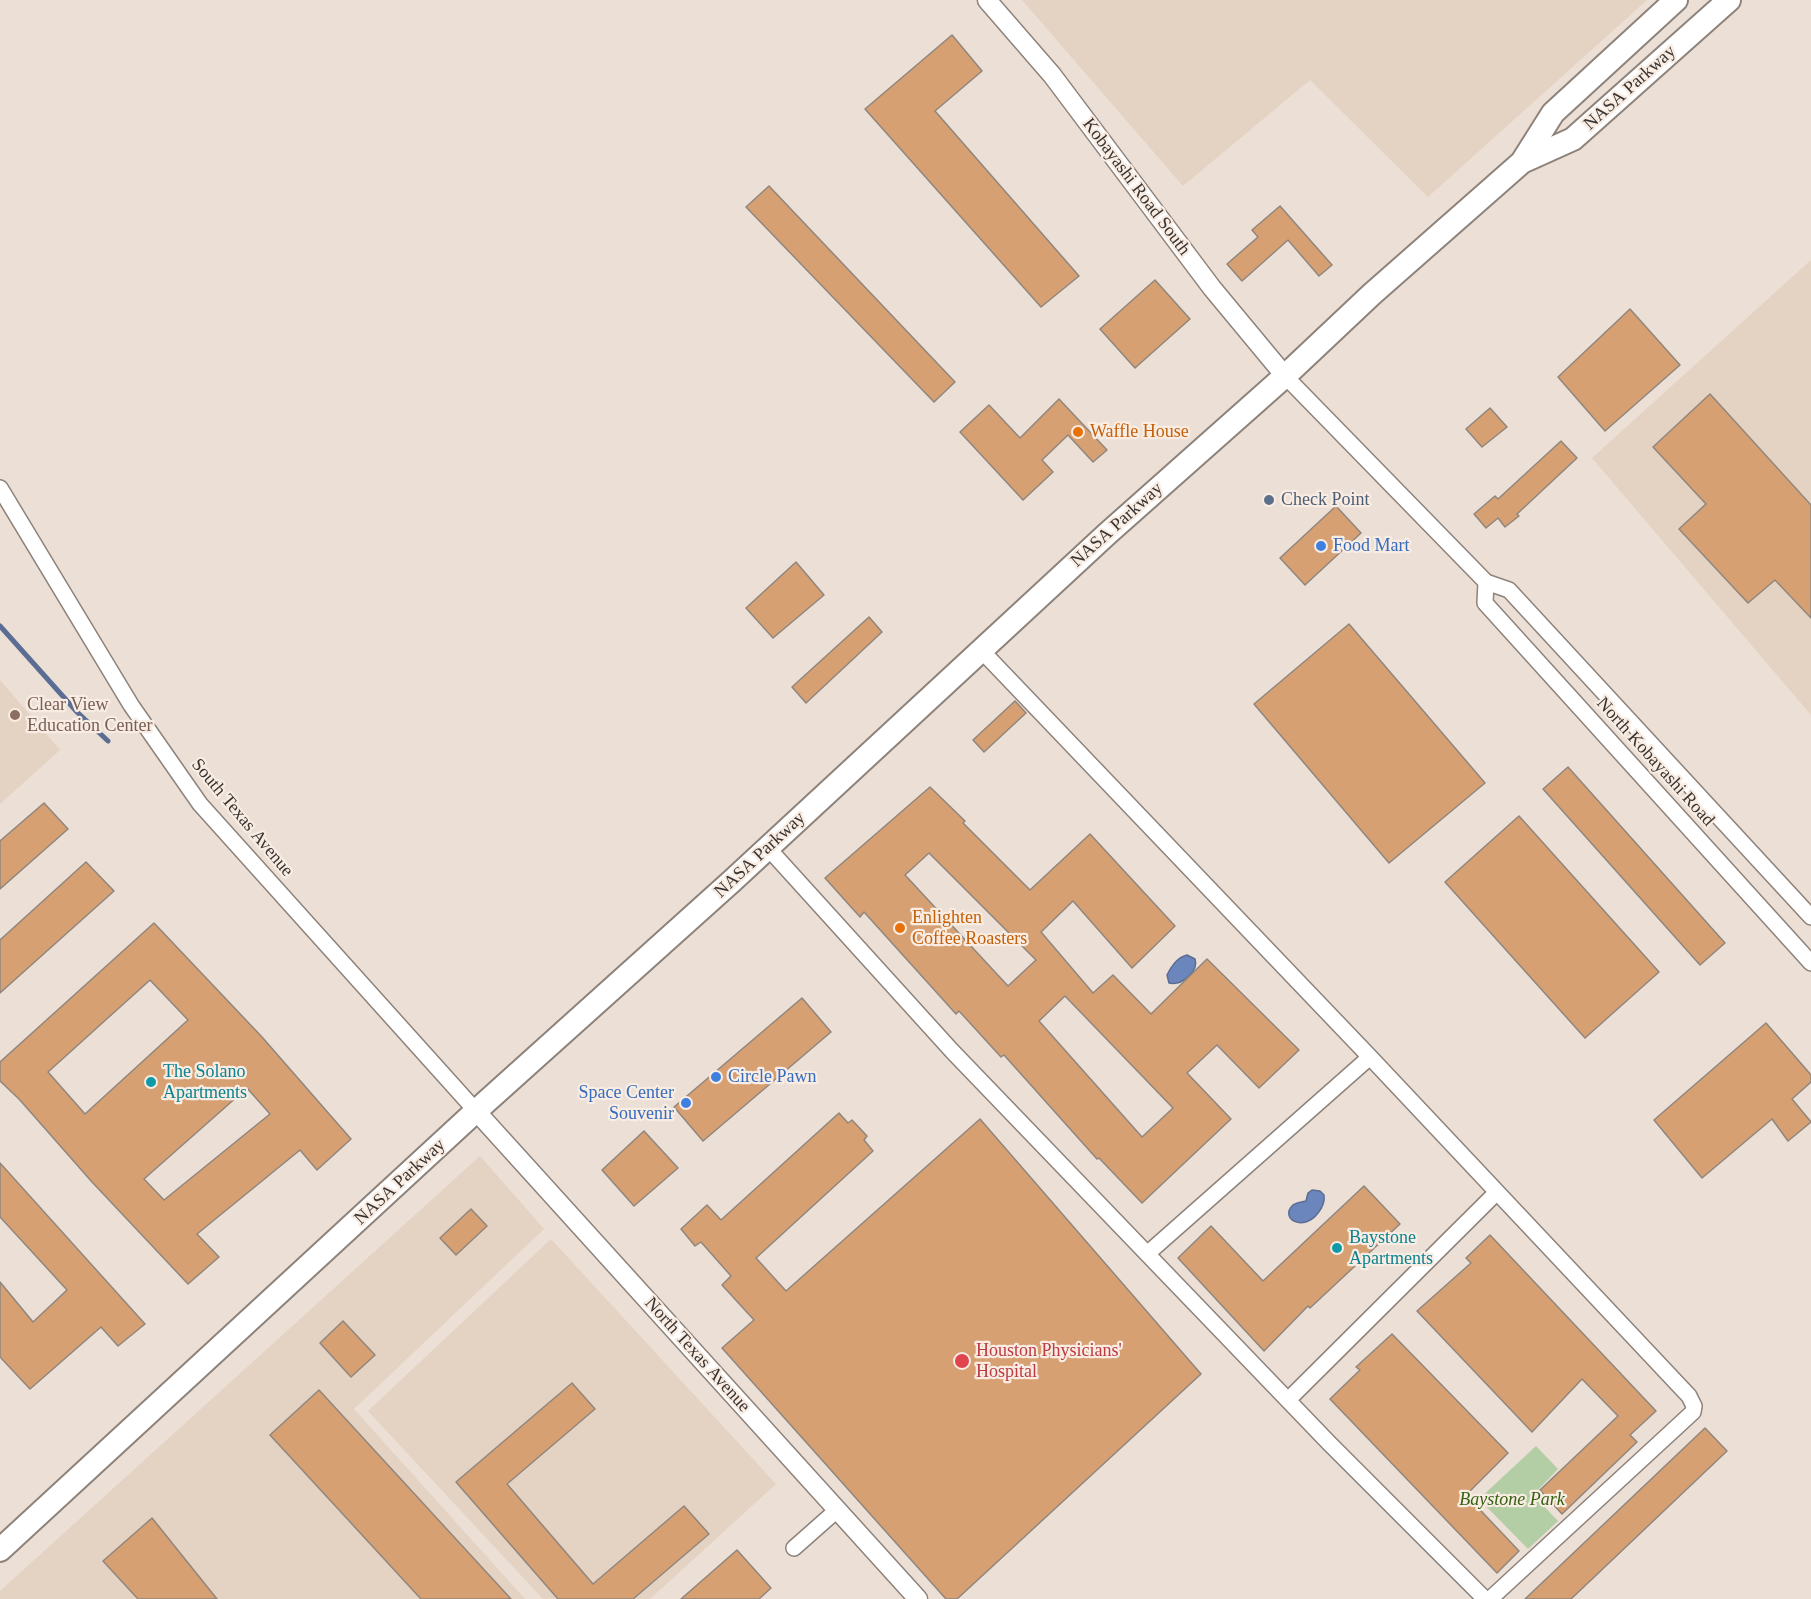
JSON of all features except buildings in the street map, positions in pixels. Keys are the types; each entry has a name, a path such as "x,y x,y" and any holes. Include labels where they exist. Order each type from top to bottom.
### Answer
{"main road":[{"name":"NASA Parkway","path":"0,1550 476,1111 768,848 1107,534 1285,376 1372,294 1522,162 1553,113 1676,0"},
{"name":"NASA Parkway","path":"1522,162 1573,139 1729,0"}],"street":[{"name":"Kobayashi Road South","path":"987,0 1052,75 1212,288 1285,376"},
{"name":"North Kobayashi Road","path":"1285,376 1486,582 1509,590 1811,917"},
{"name":"South Texas Avenue","path":"0,488 131,705 200,804 476,1111"},
{"name":"North Kobayashi Road","path":"1486,582 1485,603 1811,963"},
{"path":"768,848 952,1051 1288,1400 1488,1599 1693,1412 1694,1406 1689,1396 1370,1057 981,650"},
{"path":"1147,1254 1370,1057"},
{"name":"North Texas Avenue","path":"476,1111 918,1599"},
{"path":"1288,1400 1497,1192"},
{"path":"794,1548 837,1510"}],"shaded area":[{"path":"1022,0 1647,0 1428,197 1310,80 1183,186"},
{"path":"1811,260 1811,715 1592,458"},
{"name":"Clear View Education Center","path":"0,680 60,750 0,804"},
{"path":"480,1156 544,1229 354,1409 525,1599 0,1599 0,1591"},
{"path":"551,1239 776,1484 650,1599 543,1599 368,1411"}],"green space":[{"name":"Baystone Park","path":"1536,1446 1558,1469 1533,1495 1558,1521 1528,1549 1479,1499"}],"water":[{"path":"1187,955 1195,959 1196,964 1192,973 1184,980 1169,983 1167,975 1178,960"},
{"path":"1312,1190 1320,1191 1324,1195 1321,1209 1306,1222 1300,1223 1291,1219 1289,1210 1293,1205 1306,1201 1308,1193"}],"waterway":[{"path":"0,626 77,712 108,741"}],"place":[{"name":"Waffle House","path":"1078,432"},
{"name":"Check Point","path":"1269,500"},
{"name":"Food Mart","path":"1321,546"},
{"name":"Clear View Education Center","path":"15,715"},
{"name":"Enlighten Coffee Roasters","path":"900,928"},
{"name":"Circle Pawn","path":"716,1077"},
{"name":"The Solano Apartments","path":"151,1082"},
{"name":"Space Center Souvenir","path":"686,1103"},
{"name":"Baystone Apartments","path":"1337,1248"},
{"name":"Houston Physicians' Hospital","path":"962,1361"}]}
